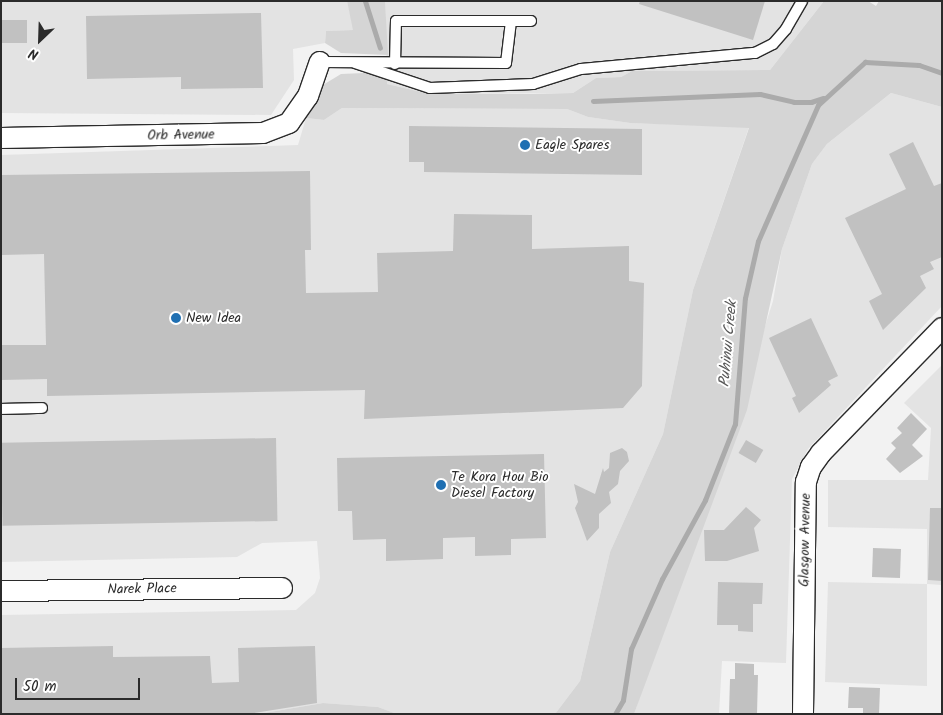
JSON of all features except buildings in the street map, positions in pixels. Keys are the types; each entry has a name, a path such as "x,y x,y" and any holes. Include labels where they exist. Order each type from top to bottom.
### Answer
{"street":[{"name":"Orb Avenue","path":"1,138 263,133 288,123 308,96 320,62"},
{"name":"Glasgow Avenue","path":"803,714 806,482 811,467 821,453 942,328"},
{"name":"Narek Place","path":"1,591 282,588"}],"lane":[{"path":"355,63 430,88 547,82 581,69 755,53 772,44 786,29 802,1"},
{"path":"395,64 396,21 531,21"},
{"path":"320,62 506,64 511,21"},
{"path":"1,409 42,408"}],"shaded area":[{"path":"1,1 347,1 354,30 326,31 325,43 293,49 294,80 271,115 1,113"},
{"path":"347,1 385,1 388,55 341,53 325,43 326,31 353,30"},
{"path":"385,1 824,1 770,70 632,71 621,77 596,78 573,93 430,94 387,84"},
{"path":"824,1 868,1 876,6 879,1 942,1 942,107 891,93 827,144 812,164 782,249 747,410 634,714 555,714 580,681 610,552 663,434 693,290 749,128 630,123 588,117 567,109 342,108 324,120 306,118 318,88 341,74 387,72 387,84 430,94 530,94 573,93 596,78 621,77 632,71 770,70"},
{"path":"891,93 942,107 942,306 808,449 792,479 786,663 722,661 719,714 634,714 759,345 773,301 782,249 812,164 827,144"},
{"path":"342,108 567,109 588,117 630,123 749,127 693,290 663,434 610,552 580,681 555,714 397,714 378,707 323,703 258,714 1,714 1,615 296,610 315,593 320,578 317,541 262,543 237,557 1,562 1,155 298,145 306,118 324,120"},
{"path":"942,365 942,585 927,584 927,529 828,527 828,480 928,480 931,428 904,403"},
{"path":"828,582 927,584 927,686 825,682"},
{"path":"323,703 378,707 397,714 258,714"}],"waterway":[{"path":"365,1 380,48"},
{"name":"Puhinui Creek","path":"615,714 623,700 631,649 662,579 705,500 735,424 745,298 758,241 818,105 865,62 919,65 942,73"},
{"path":"593,101 760,94 794,102 811,102 823,98"}],"place":[{"name":"Eagle Spares","path":"525,145"},
{"name":"New Idea","path":"176,318"},
{"name":"Te Kora Hou Bio Diesel Factory","path":"441,485"}]}
